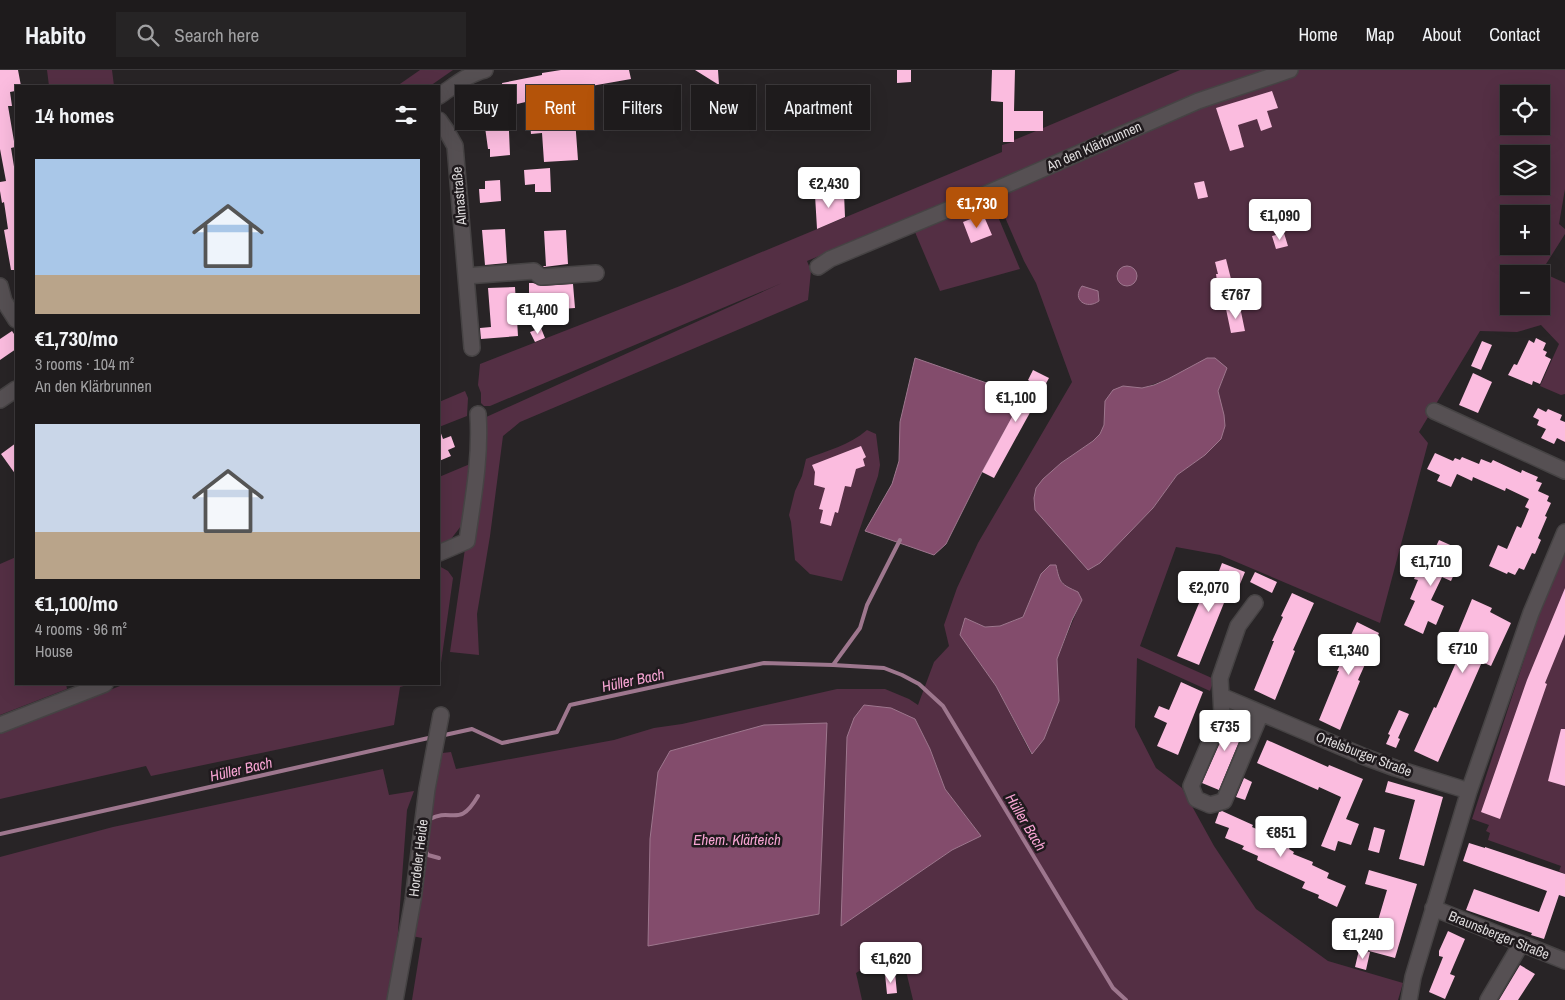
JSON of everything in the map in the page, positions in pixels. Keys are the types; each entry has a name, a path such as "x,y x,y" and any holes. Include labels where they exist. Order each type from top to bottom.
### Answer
{"street":[{"path":"440,95 464,78 485,70"},
{"name":"An den Klärbrunnen","path":"818,268 830,258 988,193 1198,101 1290,70"},
{"name":"Almastraße","path":"440,121 455,146 472,348"},
{"path":"466,276 534,271 541,277 596,273"},
{"path":"0,286 4,301 15,318"},
{"path":"0,400 15,390"},
{"path":"1434,411 1565,471"},
{"path":"440,553 467,541 478,468 478,414"},
{"path":"1409,1000 1413,977 1469,791 1531,613 1565,532"},
{"path":"1255,603 1238,626 1220,678 1222,714 1191,786 1196,798 1210,804 1224,801 1261,713"},
{"path":"0,725 102,685"},
{"name":"Ortelsburger Straße","path":"1221,696 1365,757 1469,791"},
{"name":"Hordeler Heide","path":"396,1000 441,715"},
{"name":"Braunsberger Straße","path":"1434,908 1565,961"},
{"path":"1488,1000 1521,944"}],"shaded area":[{"path":"47,70 112,70 114,85 49,85"},
{"path":"420,70 453,70 431,85 398,85"},
{"path":"1180,70 1565,70 1565,189 1559,224 1565,229 1565,234 1545,265 1500,265 1500,315 1550,315 1550,276 1565,283 1565,394 1561,395 1540,386 1559,344 1541,325 1517,332 1480,331 1419,432 1428,443 1380,623 1220,555 1176,547 1140,646 1214,679 1210,691 1137,658 1135,727 1156,768 1182,788 1214,846 1256,909 1328,961 1403,983 1398,1000 913,1000 906,971 889,966 887,954 856,973 862,1000 412,1000 422,938 407,935 434,754 451,752 456,769 614,740 654,728 682,724 837,689 885,689 918,705 934,662 949,646 944,625 957,588 978,543 1072,382 1036,283 1024,261 991,185 807,261 811,271 808,300 520,422 503,436 490,536 477,614 479,655 450,652 484,418 782,283 490,406 484,406 481,403 481,393 478,385 480,364 680,286 1002,152 1002,145 1036,131 1043,131 1043,128","holes":["1224,376 1218,391 1220,402 1205,455 1177,475 1153,508 1100,563 1088,570 1035,510 1036,488 1061,463 1100,434 1104,425 1106,401 1168,379","1056,565 1064,586 1082,599 1057,659 1059,701 1044,739 1031,754 996,686 960,635 965,618 985,627 1000,626 1023,617 1041,574","930,749 945,789 981,836 952,850 841,925","658,772 648,945 650,839"]},
{"path":"988,193 1020,269 940,291 912,225"},
{"path":"465,391 468,398 467,416 440,427 440,402"},
{"path":"867,430 876,434 880,465 878,476 842,581 810,574 795,560 789,515 806,459 846,444"},
{"path":"470,464 461,526 451,539 440,544 440,477"},
{"path":"1565,554 1565,874 1559,871 1561,866 1488,840 1490,833 1486,831 1489,825 1472,819 1541,608"},
{"path":"15,557 15,685 66,685 67,689 0,715 0,564"},
{"path":"440,567 448,571 453,578 440,670"},
{"path":"122,685 407,685 400,687 394,725 151,776 146,766 0,799 0,733"},
{"path":"383,769 389,795 414,791 407,810 393,1000 0,1000 0,857 113,827"}],"water":[{"path":"1127,266 1134,269 1137,276 1134,283 1127,286 1120,283 1117,276 1120,269"},
{"path":"1082,286 1098,291 1099,301 1094,304 1082,302 1078,296"},
{"path":"915,358 1024,396 982,472 946,544 934,555 865,531 892,484 899,461 900,422"},
{"path":"1207,358 1215,358 1227,368 1218,391 1225,426 1221,439 1205,455 1177,475 1153,508 1100,563 1088,570 1035,510 1034,498 1036,488 1061,463 1100,434 1104,425 1105,401 1113,390 1123,386 1142,388 1154,385"},
{"path":"1050,565 1056,565 1062,583 1078,592 1082,600 1057,659 1059,701 1044,739 1032,754 996,686 960,635 965,618 985,627 1000,626 1023,617 1041,574"},
{"path":"864,705 891,708 915,719 930,749 945,789 981,836 952,850 841,926 847,737 854,718"},
{"name":"Ehem. Klärteich","path":"827,723 819,914 648,946 650,839 658,772 670,751 764,725"}],"building":[{"path":"0,70 18,70 21,85 15,85 15,91 10,92 12,106 8,106 15,147 11,148 15,173 15,270 11,270 4,230 8,229 4,202 2,203 0,182 6,181 0,149"},
{"path":"561,70 629,70 631,79 594,86 526,85 526,102 516,104 516,85 502,85 502,83 542,75 542,73"},
{"path":"695,70 718,70 719,85"},
{"path":"897,70 911,70 911,82 897,83"},
{"path":"992,70 1015,70 1014,111 1043,111 1043,131 1014,131 1014,142 1003,142 1003,102 991,101"},
{"path":"1272,91 1278,108 1267,111 1272,127 1261,131 1257,119 1238,125 1244,147 1230,151 1216,108"},
{"path":"485,130 509,130 510,155 490,157 490,149 488,149"},
{"path":"531,130 576,130 578,160 544,162 542,133 531,134"},
{"path":"550,168 551,192 535,192 535,184 525,185 524,170"},
{"path":"500,180 501,201 480,203 479,189 485,189 485,181"},
{"path":"1204,181 1208,197 1198,199 1194,183"},
{"path":"844,193 845,217 817,229 815,195"},
{"path":"983,214 992,235 971,243 963,222"},
{"path":"505,229 507,263 485,265 482,230"},
{"path":"566,230 568,264 544,267 546,266 544,231"},
{"path":"1284,233 1288,246 1276,249 1272,236"},
{"path":"1226,259 1233,287 1218,289 1216,274 1218,274 1215,262"},
{"path":"529,283 542,286 573,284 575,308 546,310 545,293 529,295"},
{"path":"515,287 518,336 481,339 480,328 491,327 488,288"},
{"path":"1240,307 1245,331 1231,333 1226,309"},
{"path":"541,328 545,338 535,342 530,332"},
{"path":"12,331 15,336 15,350 0,360 0,339"},
{"path":"1536,338 1546,343 1543,350 1547,352 1545,356 1551,359 1540,384 1533,381 1532,385 1508,375 1514,364 1517,365 1529,340 1534,343"},
{"path":"1482,341 1492,345 1481,370 1471,366"},
{"path":"1033,370 1049,378 994,478 982,472 1031,382 1028,380"},
{"path":"1473,373 1492,382 1478,413 1459,405"},
{"path":"1538,408 1546,412 1548,409 1562,415 1560,420 1565,422 1565,442 1557,438 1554,444 1541,438 1546,429 1537,425 1539,420 1533,417"},
{"path":"440,431 443,439 451,436 455,447 448,450 451,456 440,461"},
{"path":"15,444 15,474 1,454"},
{"path":"861,446 866,457 863,459 865,466 856,469 851,487 845,486 838,513 835,512 831,526 820,523 823,510 819,509 825,488 814,485 815,472 812,465"},
{"path":"1435,453 1453,461 1455,458 1460,460 1462,457 1479,464 1481,459 1491,463 1493,460 1521,473 1522,470 1538,477 1536,481 1542,483 1538,491 1549,496 1547,501 1551,503 1538,538 1541,540 1535,554 1532,553 1524,570 1519,568 1515,575 1508,572 1507,574 1489,566 1498,545 1507,549 1517,526 1521,528 1529,509 1525,507 1529,499 1506,488 1505,491 1473,477 1472,481 1457,474 1451,487 1437,481 1440,475 1427,469"},
{"path":"1439,540 1457,548 1452,560 1459,563 1451,581 1442,577 1431,600 1444,606 1436,625 1428,621 1423,634 1404,625 1415,601 1410,599 1418,580 1414,579 1422,561 1428,563"},
{"path":"1222,563 1245,572 1235,596 1228,593 1199,665 1177,656 1207,584 1213,587"},
{"path":"1255,572 1277,582 1272,593 1250,582"},
{"path":"1565,588 1565,634 1545,683 1547,684 1500,819 1481,812 1527,680"},
{"path":"1292,593 1314,603 1293,650 1295,651 1275,700 1254,690 1283,617 1281,616"},
{"path":"1472,599 1492,608 1490,612 1511,623 1491,666 1482,662 1438,762 1414,751 1458,658 1449,655"},
{"path":"1357,622 1379,633 1358,680 1360,681 1340,730 1319,720 1348,647 1346,646"},
{"path":"1181,682 1203,692 1178,755 1157,746 1167,723 1154,717 1159,706 1169,710"},
{"path":"1399,710 1409,714 1398,738 1400,739 1396,748 1386,744 1390,735 1388,734"},
{"path":"1231,712 1248,720 1219,790 1202,783 1231,718"},
{"path":"1561,729 1565,729 1565,786 1548,781"},
{"path":"1267,740 1328,767 1329,765 1363,779 1346,819 1359,824 1351,845 1338,841 1335,851 1321,846 1341,797 1319,787 1318,790 1257,763"},
{"path":"1244,778 1252,782 1245,800 1236,797"},
{"path":"1388,781 1443,797 1424,866 1399,859 1415,800 1385,792"},
{"path":"1222,811 1253,825 1252,827 1268,834 1267,837 1290,847 1289,849 1294,852 1293,854 1313,862 1312,865 1329,873 1327,878 1346,886 1337,907 1318,898 1319,895 1302,888 1305,882 1257,860 1258,856 1242,849 1244,846 1225,838 1229,828 1215,823 1219,812"},
{"path":"1374,827 1385,830 1379,853 1368,850"},
{"path":"1469,843 1565,874 1565,897 1559,895 1544,939 1466,910 1474,889 1539,912 1547,891 1463,861"},
{"path":"1369,870 1417,884 1395,958 1369,951 1387,890 1365,884"},
{"path":"1448,931 1465,939 1450,974 1455,976 1445,999 1429,992 1443,957 1439,956 1439,951"},
{"path":"1359,950 1370,952 1366,970 1355,967"},
{"path":"1520,965 1535,974 1518,1000 1499,1000"},
{"path":"895,973 897,993 887,994 885,974"}],"waterway":[{"path":"833,665 860,628 867,605 900,540"},
{"name":"Hüller Bach","path":"440,736 472,729 502,743 557,732 570,705 764,663 884,668 919,684 943,706 1113,988 1126,1000"},
{"name":"Hüller Bach","path":"0,834 433,737"},
{"path":"429,823 430,819 438,816 460,815 466,812 478,796"},
{"path":"425,850 428,855 439,858"}]}
